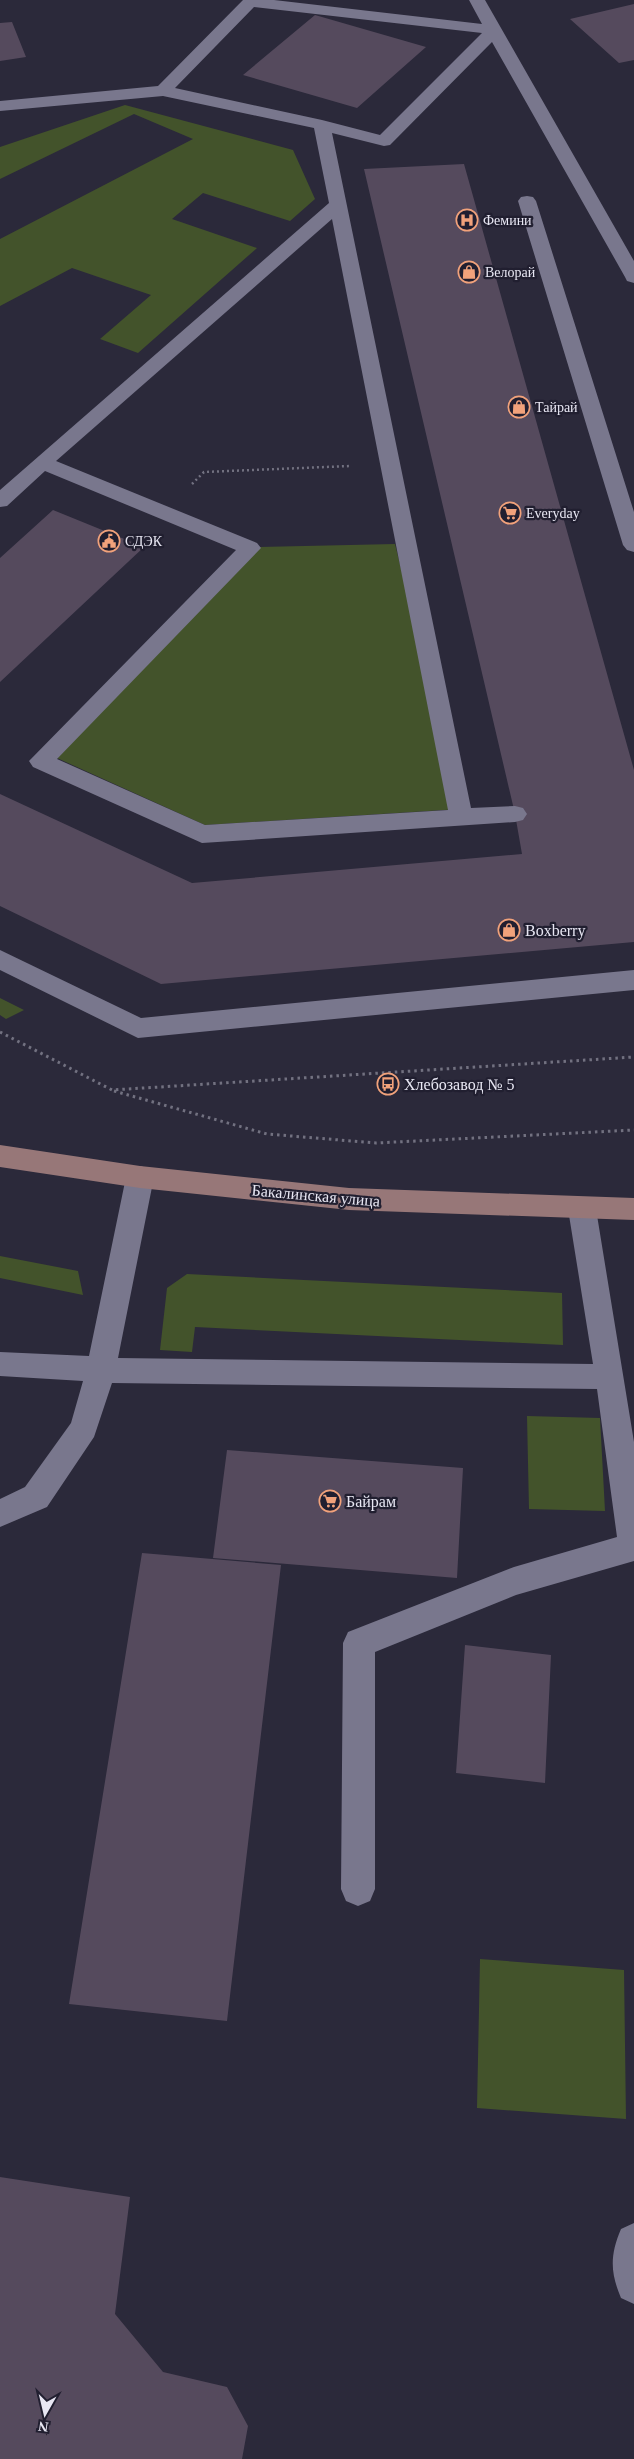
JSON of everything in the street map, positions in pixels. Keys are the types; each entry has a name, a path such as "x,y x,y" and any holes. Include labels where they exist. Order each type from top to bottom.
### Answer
{"main road":[{"name":"Бакалинская улица","path":"0,1156 140,1177 349,1199 634,1209"}],"lane":[{"path":"477,0 634,277"},
{"path":"163,91 247,1 495,30"},
{"path":"0,106 163,91 322,125 384,141 495,30"},
{"path":"322,125 461,817"},
{"path":"527,201 634,545"},
{"path":"0,501 339,203"},
{"path":"42,463 250,548 41,761 202,834 515,814"},
{"path":"0,959 138,1028 634,980"},
{"path":"0,1513 36,1497 84,1428 101,1370 140,1177"},
{"path":"358,1889 359,1644 514,1581 634,1547 625,1419 610,1377 582,1208"},
{"path":"0,1364 101,1370 610,1377"},
{"path":"634,2242 630,2254 634,2284"}],"path":[{"path":"162,512 204,472 391,464"},
{"path":"0,1032 112,1090 267,1134 376,1143 634,1130"},
{"path":"112,1090 634,1057"}],"green space":[{"path":"125,105 293,150 315,199 290,221 203,193 172,219 257,248 138,353 100,339 151,295 72,268 0,306 0,239 193,139 134,114 0,179 0,147"},
{"path":"395,544 460,809 205,825 57,758 259,547"},
{"path":"0,998 24,1010 6,1019 0,1015"},
{"path":"0,1256 78,1271 83,1295 0,1278"},
{"path":"187,1274 562,1293 563,1345 195,1327 192,1352 160,1350 167,1288"},
{"path":"527,1416 600,1418 605,1511 529,1509"},
{"path":"480,1959 624,1970 626,2119 477,2108"}],"building":[{"path":"634,4 634,60 619,63 570,19"},
{"path":"315,15 426,47 357,108 243,75"},
{"path":"12,22 26,57 0,61 0,23"},
{"path":"464,164 634,770 634,942 161,984 0,906 0,794 192,883 522,854 515,814 364,169"},
{"path":"53,510 144,547 0,682 0,558"},
{"path":"227,1450 463,1468 457,1578 213,1558"},
{"path":"142,1553 281,1565 227,2021 69,2004"},
{"path":"465,1645 551,1655 545,1783 456,1773"},
{"path":"0,2177 130,2197 115,2314 163,2372 227,2387 248,2426 242,2459 0,2459"}],"place":[{"name":"Фемини","path":"467,220"},
{"name":"Велорай","path":"469,272"},
{"name":"Тайрай","path":"519,407"},
{"name":"Everyday","path":"510,513"},
{"name":"СДЭК","path":"109,541"},
{"name":"Boxberry","path":"509,930"},
{"name":"Хлебозавод № 5","path":"388,1084"},
{"name":"Байрам","path":"330,1501"}]}
